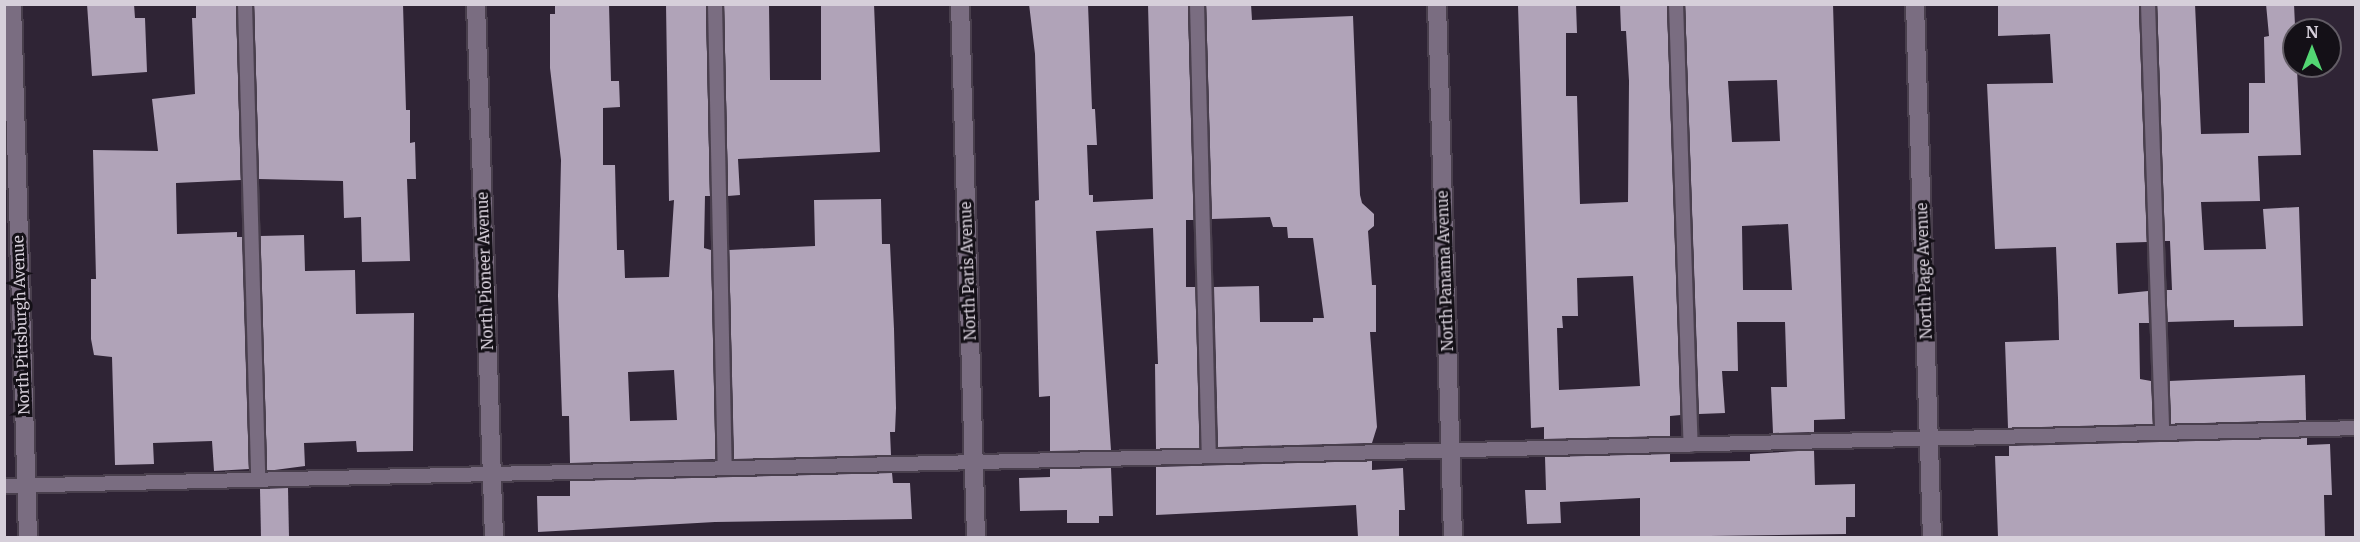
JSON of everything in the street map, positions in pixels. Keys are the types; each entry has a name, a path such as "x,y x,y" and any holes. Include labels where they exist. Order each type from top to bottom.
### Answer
{"street":[{"name":"North Pittsburgh Avenue","path":"12,4 28,537"},
{"name":"North Pioneer Avenue","path":"476,4 494,537"},
{"name":"North Paris Avenue","path":"960,4 976,537"},
{"name":"North Panama Avenue","path":"1437,4 1453,537"},
{"name":"North Page Avenue","path":"1915,4 1932,537"}],"lane":[{"path":"245,4 258,479"},
{"path":"715,4 724,468"},
{"path":"1197,4 1209,456"},
{"path":"1676,4 1691,444"},
{"path":"2148,4 2162,433"},
{"path":"4,486 2355,428"}],"building":[{"path":"87,4 134,4 135,18 145,18 147,72 92,76"},
{"path":"196,4 236,4 241,180 176,183 177,234 237,232 237,237 242,237 249,469 214,471 212,441 153,443 154,464 115,465 112,357 94,355 91,339 91,279 96,279 93,150 158,151 152,99 195,94 192,18 196,18"},
{"path":"254,4 403,4 406,110 410,110 410,143 415,142 416,179 407,179 410,261 362,262 361,217 344,218 343,181 259,179"},
{"path":"555,4 609,4 611,81 619,81 620,107 603,108 603,165 615,165 617,250 624,250 625,278 669,277 674,200 669,201 666,4 706,4 710,196 705,196 704,248 711,250 716,459 570,463 569,416 562,416 558,296 561,160 550,68 550,14 555,14","holes":["674,370 677,420 630,421 628,372"]},
{"path":"724,4 769,4 770,80 821,80 821,4 874,4 880,152 738,159 740,195 728,196"},
{"path":"1029,4 1088,4 1092,109 1095,109 1097,145 1087,145 1089,195 1093,195 1093,202 1153,199 1148,4 1188,4 1194,220 1186,220 1186,287 1196,287 1200,448 1156,449 1155,364 1158,364 1153,228 1096,231 1111,450 1050,451 1050,396 1039,397 1035,201 1039,200 1035,54"},
{"path":"1206,4 1251,4 1252,20 1353,16 1360,195 1362,203 1374,214 1374,226 1368,231 1372,285 1376,285 1376,332 1370,332 1377,427 1372,443 1218,447 1214,287 1259,286 1260,322 1313,322 1313,318 1324,318 1313,238 1288,238 1287,227 1273,227 1270,217 1212,219"},
{"path":"1576,4 1577,33 1566,33 1566,96 1577,96 1580,204 1628,202 1629,81 1626,31 1621,31 1620,4 1667,4 1681,415 1670,416 1670,436 1544,439 1544,427 1531,428 1518,5","holes":["1633,276 1640,386 1559,390 1557,328 1563,328 1562,316 1578,316 1577,278"]},
{"path":"1685,4 1833,4 1845,419 1814,420 1814,432 1773,433 1771,387 1787,387 1785,322 1737,322 1738,371 1722,371 1725,413 1699,414","holes":["1777,80 1780,141 1732,142 1728,81","1788,224 1792,290 1743,290 1742,226"]},
{"path":"1998,4 2139,4 2147,242 2116,243 2118,294 2148,291 2149,323 2139,323 2140,379 2151,381 2153,424 2008,428 2005,342 2059,340 2056,247 1995,249 1987,84 2053,83 2050,34 1998,36"},
{"path":"2157,4 2195,4 2201,134 2249,133 2249,83 2265,83 2264,37 2269,36 2266,4 2294,4 2295,18 2282,18 2282,78 2297,78 2301,155 2258,156 2260,201 2201,202 2204,250 2266,249 2263,209 2299,207 2303,326 2234,327 2234,320 2167,322 2166,290 2172,290 2170,241 2165,241"},
{"path":"881,199 882,244 890,244 894,329 896,408 895,432 890,432 891,455 734,459 729,250 815,246 814,200"},
{"path":"304,235 305,271 355,270 356,314 414,313 413,451 357,452 356,441 304,443 305,466 267,471 260,236"},
{"path":"2305,375 2306,420 2171,424 2169,381"},
{"path":"2307,438 2307,445 2330,444 2332,495 2324,495 2325,537 1998,537 1995,456 2009,456 2009,446"},
{"path":"1814,450 1815,485 1855,484 1855,517 1846,517 1846,534 1640,537 1640,498 1560,502 1561,523 1527,524 1525,490 1546,490 1545,457 1670,454 1670,462 1750,461 1750,454"},
{"path":"1372,461 1372,470 1403,468 1405,510 1399,510 1399,537 1358,537 1356,505 1156,515 1156,467"},
{"path":"1111,468 1113,516 1099,516 1099,523 1067,523 1067,510 1020,511 1019,478 1050,477 1050,469"},
{"path":"892,473 893,483 910,483 912,519 715,522 538,532 537,496 570,496 570,481"},
{"path":"288,488 289,537 261,537 260,489"}]}
